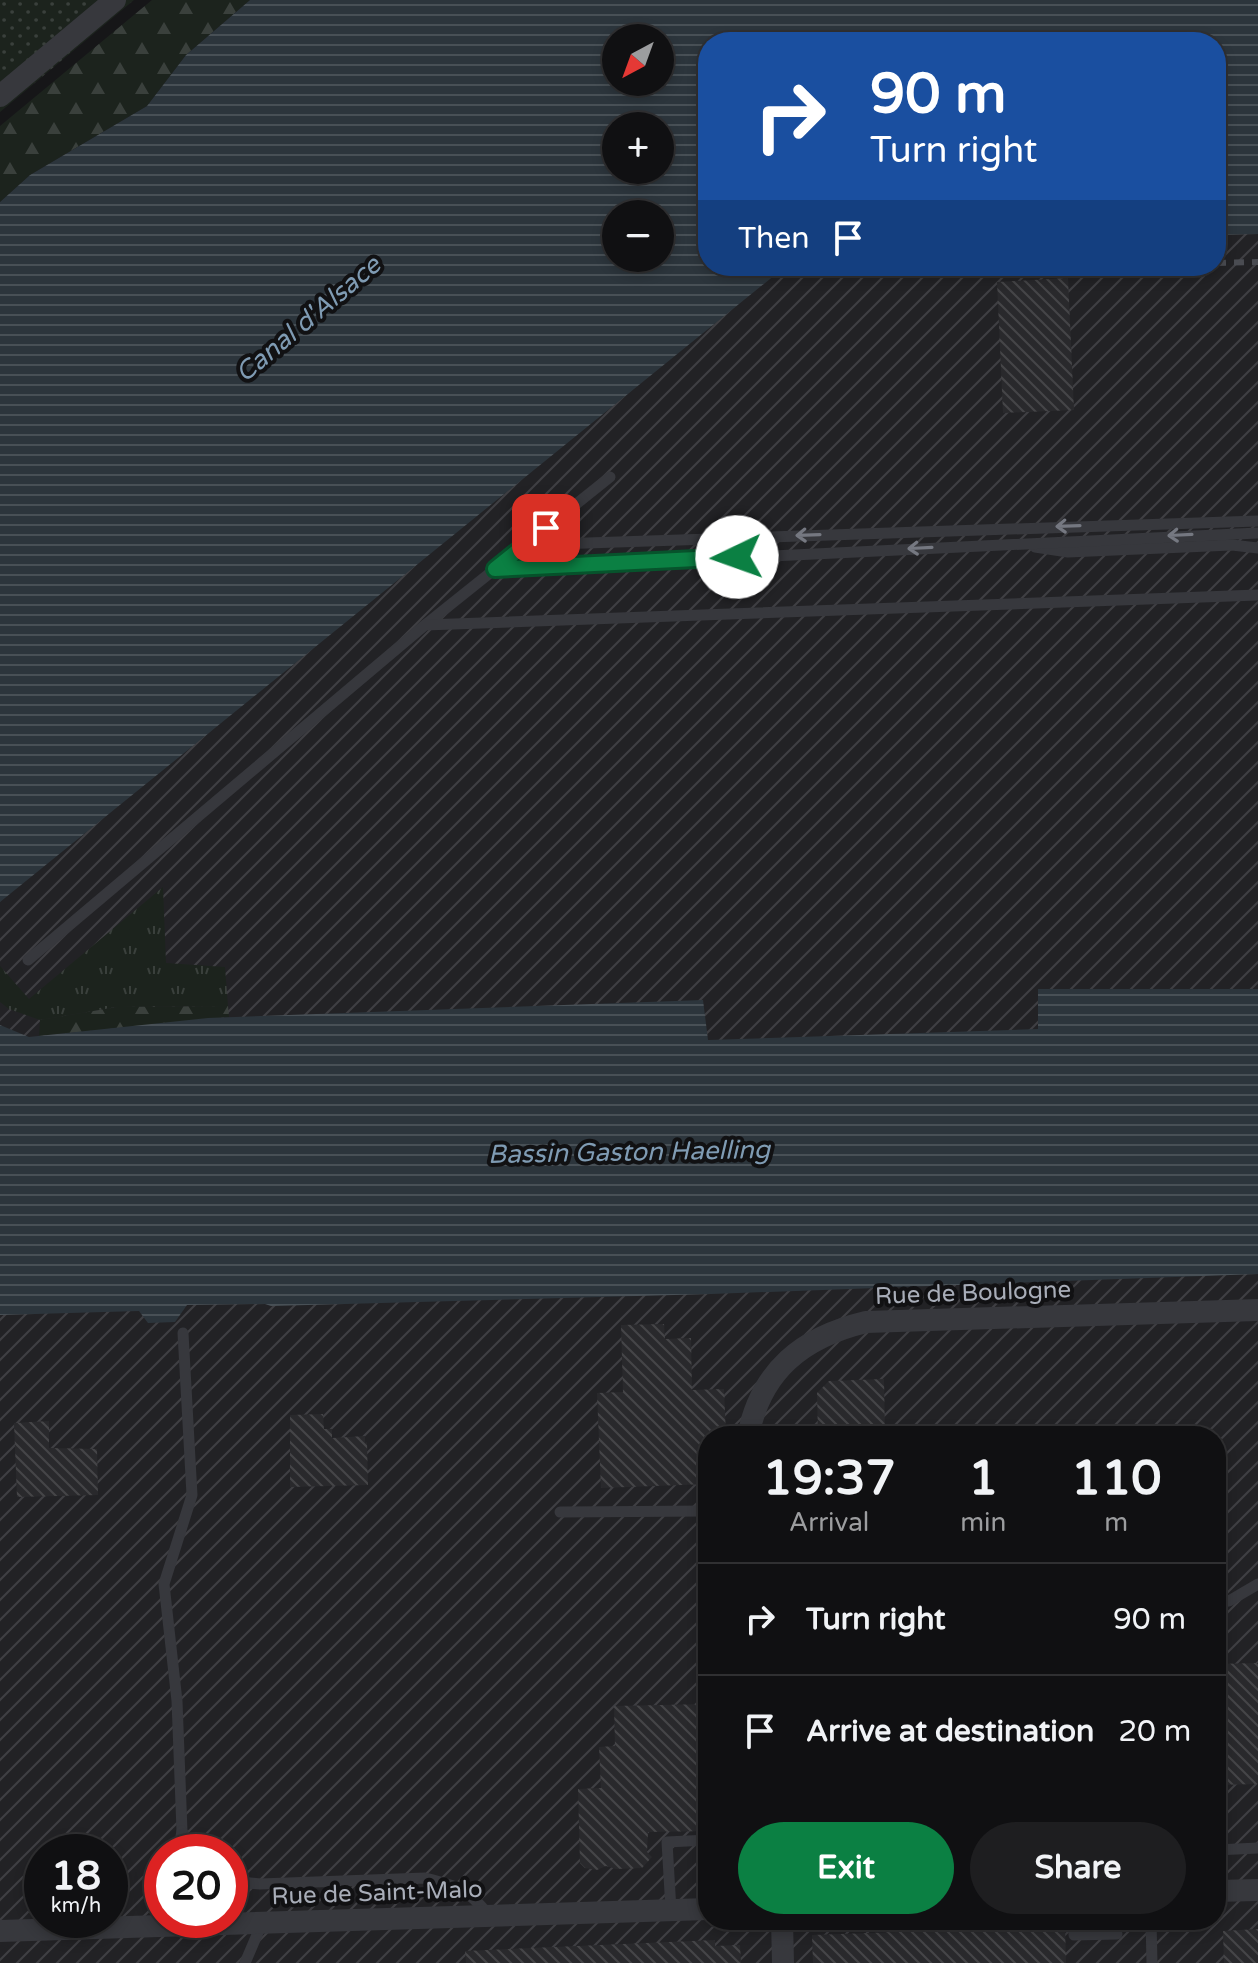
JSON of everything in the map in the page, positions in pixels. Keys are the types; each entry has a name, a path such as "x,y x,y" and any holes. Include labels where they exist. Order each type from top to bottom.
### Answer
{"street":[{"path":"0,96 115,0"},
{"name":"Rue de Boulogne","path":"751,1426 758,1404 777,1370 804,1347 840,1328 866,1322 1258,1310"},
{"path":"1226,1891 1258,1890"},
{"name":"Rue de Saint-Malo","path":"248,1922 698,1909"},
{"name":"Rue de Saint-Malo","path":"0,1931 144,1924"},
{"path":"782,1930 783,1963"}],"lane":[{"path":"28,960 425,625 610,477"},
{"path":"525,545 1258,521"},
{"path":"495,569 1258,533"},
{"path":"1010,544 1068,552 1232,545 1258,548"},
{"path":"425,625 1258,595"},
{"path":"181,1834 177,1701 164,1584 192,1495 183,1333"},
{"path":"560,1512 698,1511"},
{"path":"1226,1602 1258,1584"},
{"path":"671,1910 667,1842 698,1840"},
{"path":"1226,1850 1258,1848"},
{"path":"248,1883 425,1878 450,1884 471,1894 490,1915"},
{"path":"245,1963 263,1922"},
{"path":"1074,1930 1074,1935 1117,1934"},
{"path":"1151,1930 1152,1963"}],"shaded area":[{"path":"1258,0 1258,1963 0,1963 0,755 641,272 674,272 674,260 698,264 698,276 1226,276 1226,32"}],"green space":[{"path":"0,0 134,0 0,112"},
{"path":"152,0 250,0 186,55 147,106 30,175 0,202 0,126"},
{"path":"163,887 166,963 225,967 228,1006 117,1007 40,1020 9,1009 0,1002 0,966 29,999"},
{"path":"228,1006 229,1017 39,1036 40,1020 117,1007"}],"water":[{"name":"Canal d'Alsace","path":"250,0 1258,0 1258,234 1226,235 1226,32 698,32 698,276 774,276 0,902 0,202 30,175 147,106 186,55"},
{"name":"Bassin Gaston Haelling","path":"1038,989 1258,989 1258,1274 711,1294 271,1306 187,1305 175,1322 148,1323 139,1311 0,1315 0,1025 29,1037 208,1018 703,1000 708,1040 1038,1029"}],"building":[{"path":"1068,278 1074,410 1003,413 997,282"},
{"path":"664,1324 665,1339 691,1338 692,1390 724,1389 726,1426 698,1426 698,1484 601,1488 597,1393 623,1392 621,1325"},
{"path":"884,1379 885,1426 818,1426 817,1393 829,1381"},
{"path":"323,1414 324,1429 332,1429 332,1438 365,1436 368,1485 290,1487 290,1415"},
{"path":"49,1421 49,1448 97,1449 98,1495 17,1497 14,1423"},
{"path":"1258,1663 1258,1784 1226,1785 1226,1664"},
{"path":"698,1704 698,1831 648,1832 647,1852 652,1857 642,1868 616,1869 606,1866 597,1870 585,1868 580,1863 578,1789 601,1788 599,1747 615,1746 614,1706"},
{"path":"1258,1929 1258,1963 1224,1963 1223,1931"},
{"path":"1065,1930 1066,1963 813,1963 812,1935"},
{"path":"715,1940 715,1946 740,1945 741,1963 466,1963 465,1951"}],"railway":[{"path":"1226,263 1258,262"}],"route":[{"path":"546,528 495,569 737,557"}]}
